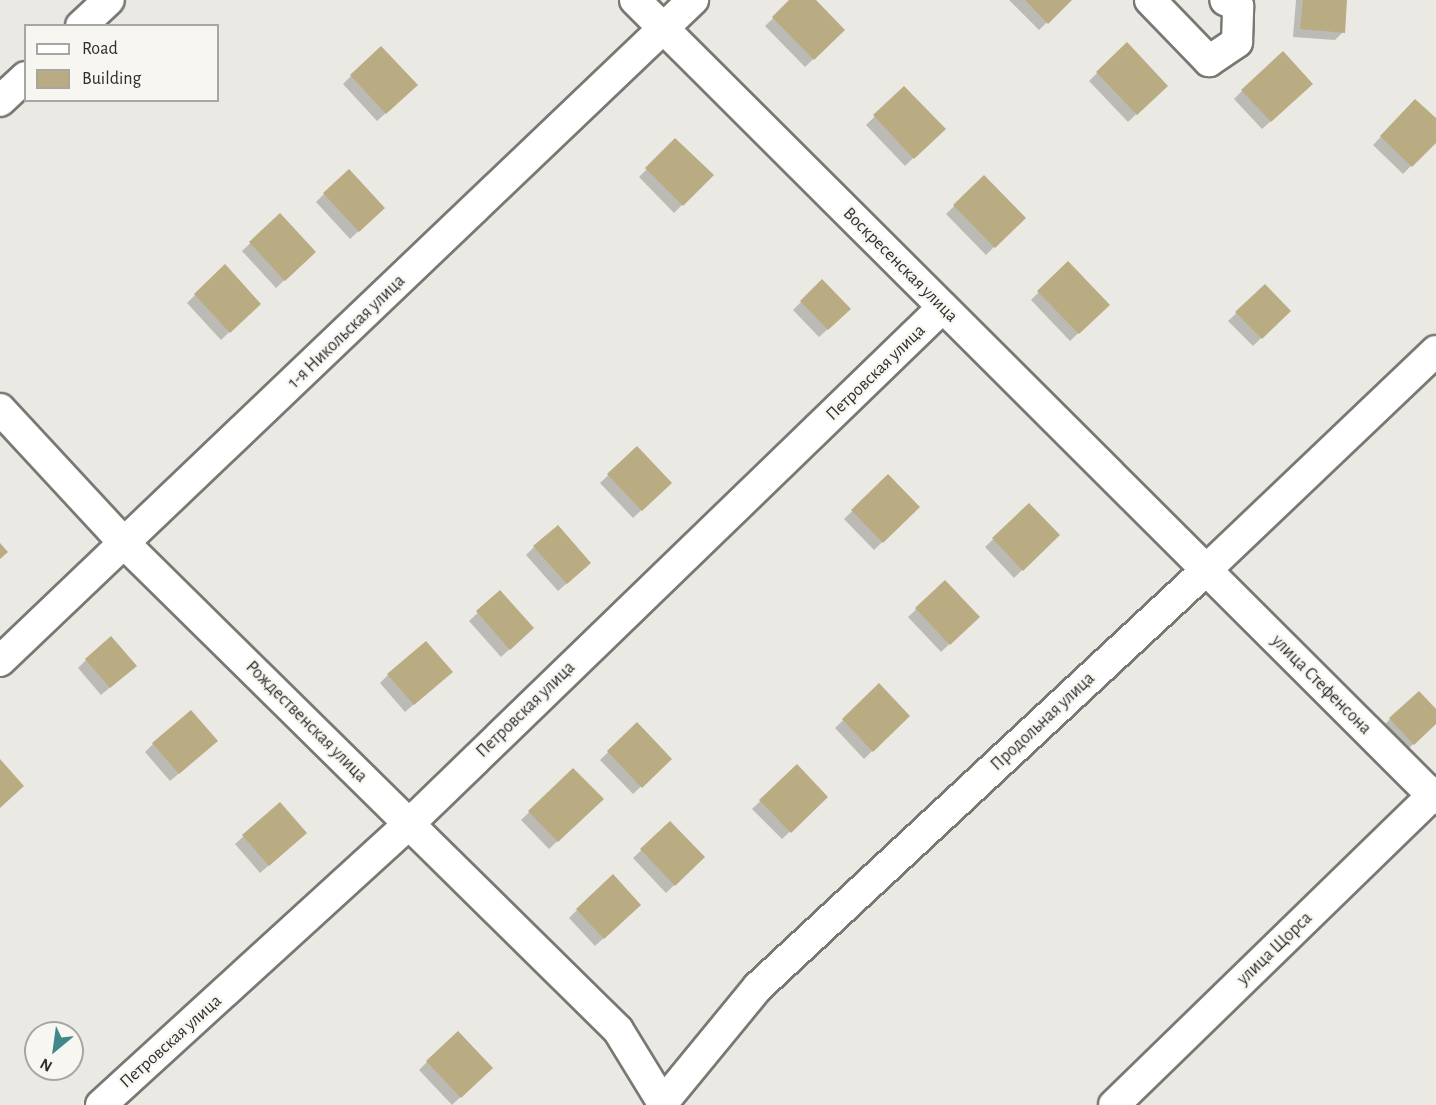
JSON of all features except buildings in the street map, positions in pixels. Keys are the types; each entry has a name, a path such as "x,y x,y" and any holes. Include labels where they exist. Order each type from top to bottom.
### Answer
{"street":[{"path":"83,24 109,0"},
{"name":"Воскресенская улица","path":"635,0 1166,529 1205,571"},
{"name":"1-я Никольская улица","path":"0,661 693,0"},
{"path":"1150,0 1209,61 1237,42 1238,6 1225,0"},
{"path":"0,101 24,79"},
{"name":"Петровская улица","path":"101,1105 409,824 943,307"},
{"name":"Продольная улица","path":"663,1105 758,987 1205,571 1436,351"},
{"name":"Рождественская улица","path":"0,409 125,544 618,1030 663,1105"},
{"name":"улица Стефенсона","path":"1205,571 1435,795"},
{"name":"улица Щорса","path":"1114,1105 1435,795"}]}
